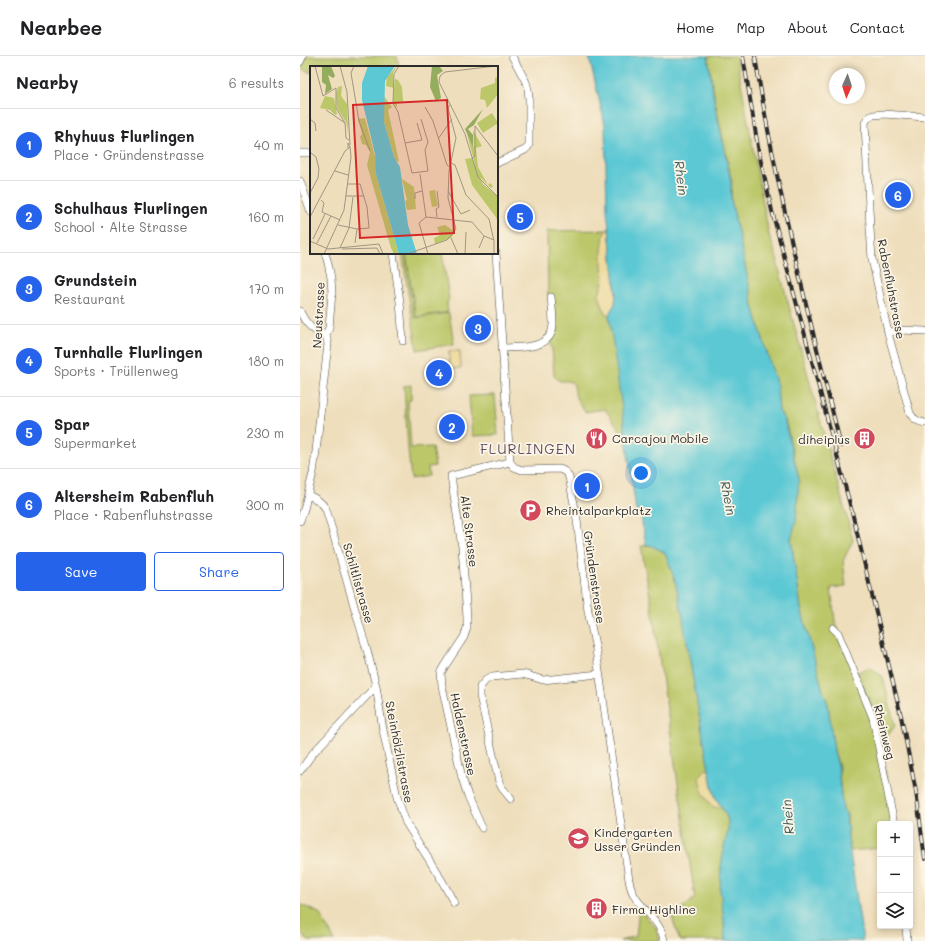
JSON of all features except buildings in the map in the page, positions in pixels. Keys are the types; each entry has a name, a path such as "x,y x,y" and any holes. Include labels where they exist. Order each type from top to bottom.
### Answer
{"street":[{"path":"300,62 303,56"},
{"path":"498,163 528,148 528,89 526,82 512,56"},
{"name":"Rabenfluhstrasse","path":"925,117 884,114 873,115 867,119 865,123 872,259 888,333 910,413 917,421 925,423"},
{"path":"300,180 310,209"},
{"name":"Neustrasse","path":"300,521 313,473 328,344 326,335 329,328 332,293 331,278 325,254"},
{"path":"393,254 404,341"},
{"path":"496,254 510,462"},
{"path":"502,348 531,346 540,344 548,339 552,332 553,325 551,297"},
{"path":"300,311 312,328 320,334 326,335"},
{"path":"888,333 901,330 925,331"},
{"name":"Alte Strasse","path":"458,647 467,628 467,618 462,548 451,476 510,462"},
{"name":"Gründenstrasse","path":"510,462 514,467 522,470 562,470 569,477 577,520 588,611 631,887 634,896 661,929 664,936 664,941"},
{"name":"Schiltlistrasse","path":"308,495 319,500 326,509 376,686"},
{"name":"Rheinweg","path":"833,628 838,633 873,718 893,821"},
{"name":"Haldenstrasse","path":"458,647 441,673 442,686 462,778 482,828"},
{"path":"511,799 499,782 481,702 480,687 486,680 492,677 522,674 544,680 599,674"},
{"path":"300,771 314,753 376,686"},
{"name":"Steinhölzlistrasse","path":"376,686 396,798 400,810 454,903"},
{"path":"906,929 907,941"}],"green space":[{"path":"303,56 397,56 399,66 310,66 310,73 300,68 300,62"},
{"path":"708,56 736,56 769,235 778,261 777,262 853,540 843,561 846,586 831,588 835,621 875,717 894,821 877,821 877,848 851,851 848,838 847,814 843,810 839,766 834,751 828,704 823,691 801,608 791,539 796,521 799,479 785,419 779,411 777,386 753,306 731,199 732,182 715,100"},
{"path":"609,230 612,257 599,295 605,313 609,315 626,432 621,432 605,409 585,412 576,397 573,383 568,381 559,381 556,378 554,375 552,347 548,339 552,333 551,297 548,294 547,231"},
{"path":"402,254 405,254 415,318 449,313 454,344 417,350"},
{"path":"406,254 442,254 449,299 447,302 448,312 416,317"},
{"path":"411,385 411,400 408,401 411,448 432,447 435,466 428,467 429,476 411,479 404,386"},
{"path":"495,395 498,435 472,436 469,396"},
{"path":"650,545 664,552 675,580 712,786 715,796 728,821 728,831 721,868 725,941 681,941 672,917 695,898 651,602 641,546"},
{"path":"870,667 883,677 895,726 882,743 875,717 858,672"},
{"path":"300,904 319,913 335,941 308,941 300,931"},
{"path":"639,909 656,928 660,941 620,941 636,936"}],"sand":[{"path":"606,230 609,230 616,293 615,304 609,315 605,313 599,295 604,279 602,251"},
{"path":"449,351 460,351 461,368 450,369"},
{"path":"709,769 714,794 722,808 713,807 702,790 699,777 703,771"}],"water":[{"name":"Rhein","path":"589,56 708,56 714,100 731,182 731,199 753,306 777,386 779,411 784,419 799,479 796,521 791,539 801,608 823,691 828,704 834,751 838,766 843,810 846,814 848,839 863,941 725,941 720,890 721,868 728,831 728,821 715,796 712,786 675,580 664,552 650,545 646,545 640,510 636,511 609,315 615,304 616,293 607,210 605,125"}],"railway":[{"path":"743,56 759,153 772,211 852,512 901,716 916,792 925,859"},
{"path":"755,56 763,105 783,203 805,301 841,446"}],"place":[{"name":"Altersheim Rabenfluh","path":"898,195"},
{"name":"Spar","path":"520,217"},
{"name":"Grundstein","path":"478,328"},
{"name":"Turnhalle Flurlingen","path":"439,373"},
{"name":"Schulhaus Flurlingen","path":"452,427"},
{"name":"Carcajou Mobile","path":"596,438"},
{"name":"diheiplus","path":"865,439"},
{"name":"Rhyhuus Flurlingen","path":"587,486"},
{"name":"Rheintalparkplatz","path":"530,510"},
{"name":"Kindergarten Usser Gründen","path":"579,839"},
{"name":"Firma Highline","path":"597,909"}],"district":[{"name":"FLURLINGEN","path":"528,448"}]}
